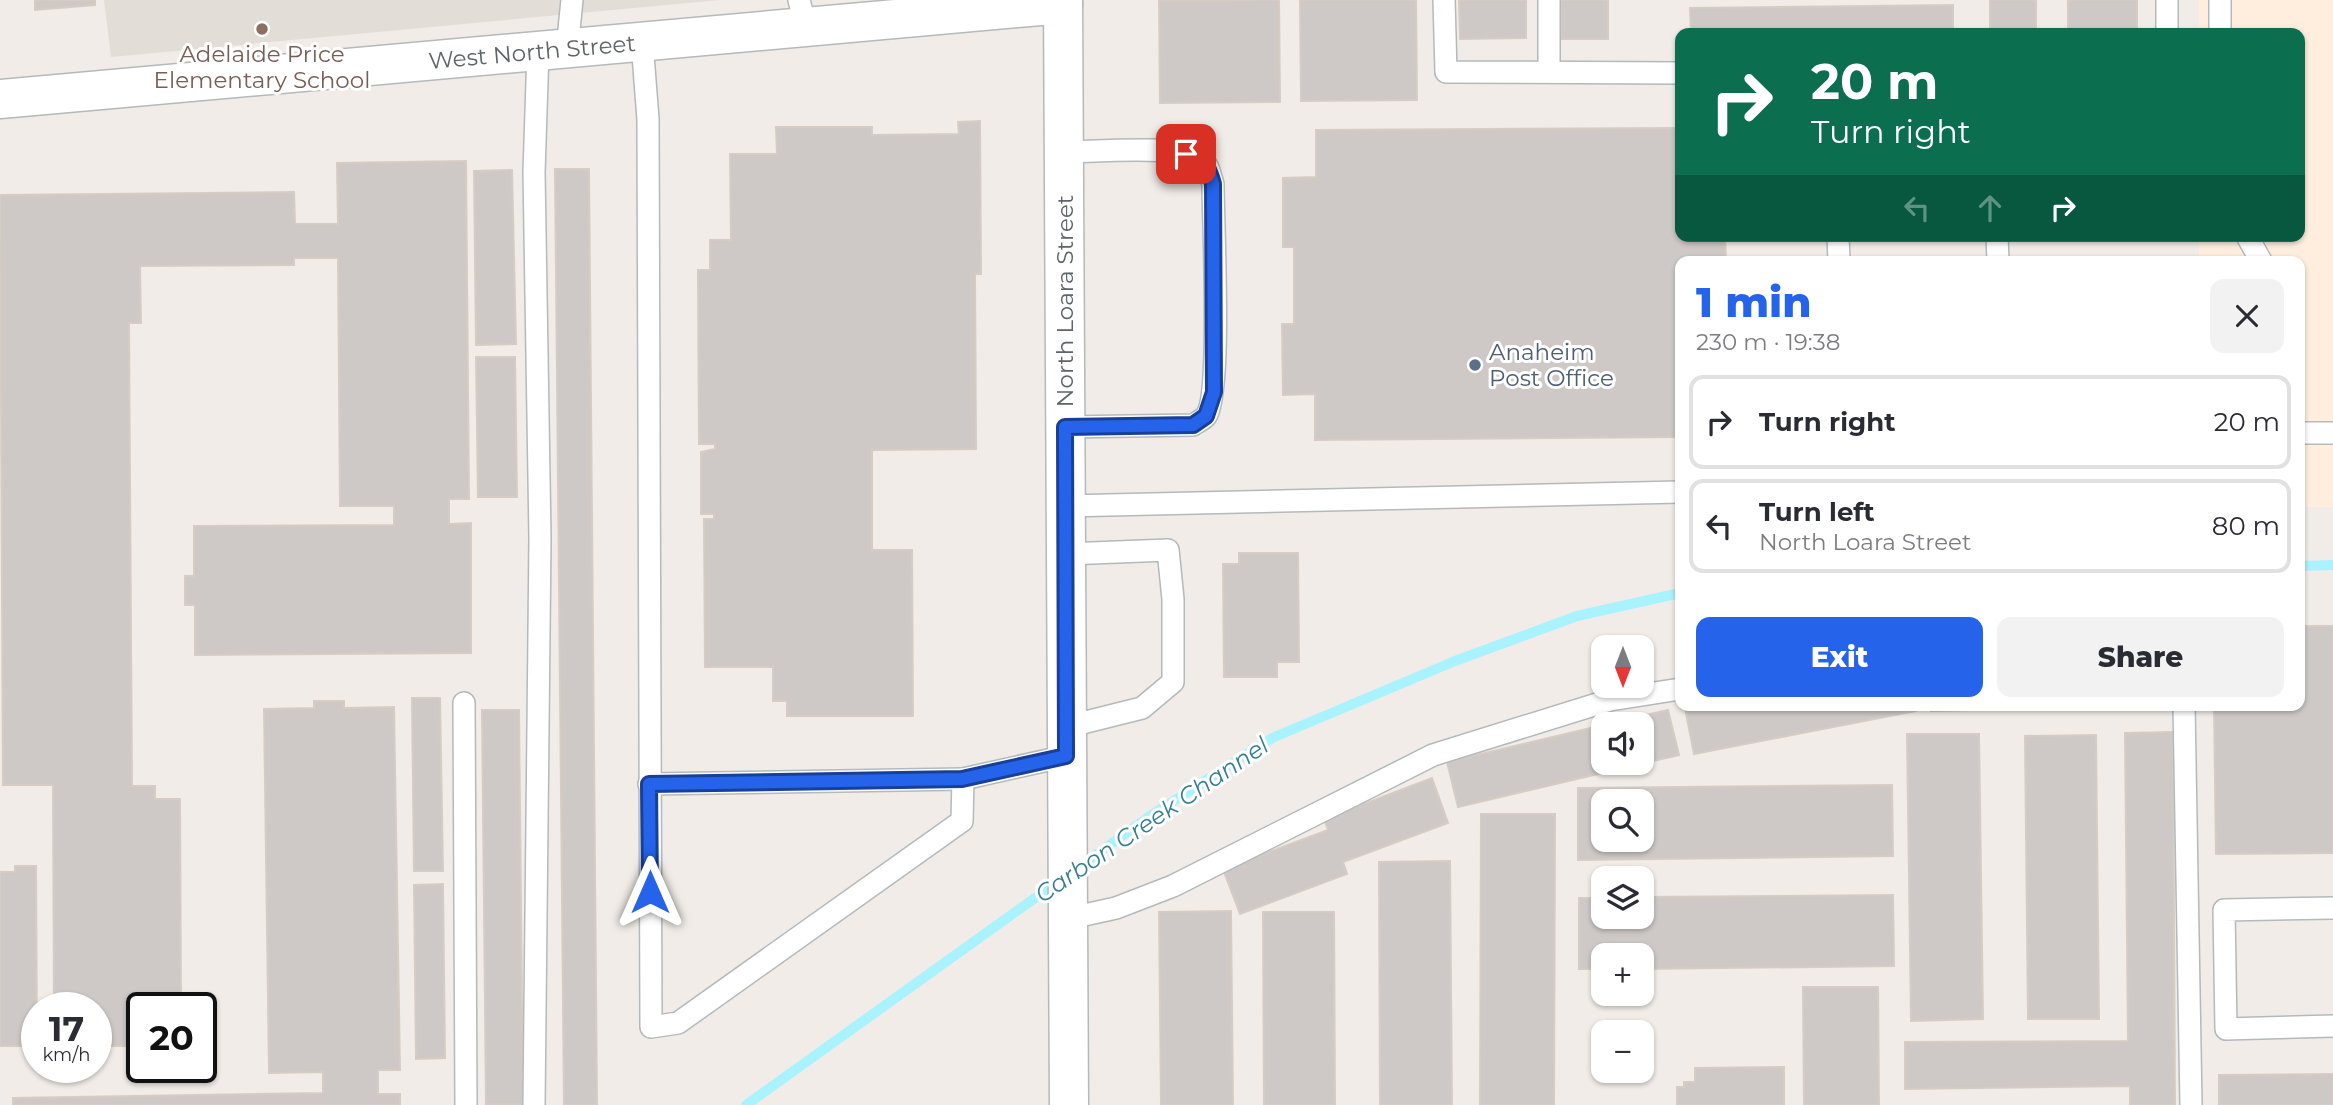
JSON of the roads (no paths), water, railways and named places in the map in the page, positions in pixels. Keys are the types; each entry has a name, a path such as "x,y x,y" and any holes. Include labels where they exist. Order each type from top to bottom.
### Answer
{"street":[{"name":"West North Street","path":"0,99 642,42 803,13 1063,2"},
{"name":"North Loara Street","path":"1063,2 1069,1105"}],"lane":[{"path":"534,1105 540,538 534,172 553,50 572,0"},
{"path":"1444,0 1446,72 1675,73"},
{"path":"1549,0 1549,72"},
{"path":"2167,0 2167,28"},
{"path":"2220,0 2220,28"},
{"path":"642,42 648,119 650,1027 678,1023 962,821 962,779"},
{"path":"1064,152 1172,151 1199,157 1208,166 1213,184 1214,305 1214,392 1206,416 1193,425 1065,427"},
{"path":"2305,433 2333,433"},
{"path":"1065,506 1675,492"},
{"path":"649,784 962,779 1066,741 1142,708 1172,682 1172,598 1168,550 1066,554"},
{"path":"1067,914 1116,908 1172,886 1433,755 1610,700 1675,690"},
{"path":"464,703 466,1105"},
{"path":"2184,711 2191,1105"},
{"path":"2333,908 2224,910 2226,1029 2333,1026"}],"waterway":[{"name":"Carbon Creek Channel","path":"2305,566 2333,565"},
{"name":"Carbon Creek Channel","path":"1076,869 1150,816 1272,738 1455,661 1577,616 1675,594"},
{"name":"Carbon Creek Channel","path":"746,1105 1060,880"}],"place":[{"name":"Adelaide Price Elementary School","path":"262,29"},
{"name":"Anaheim Post Office","path":"1475,365"}]}
